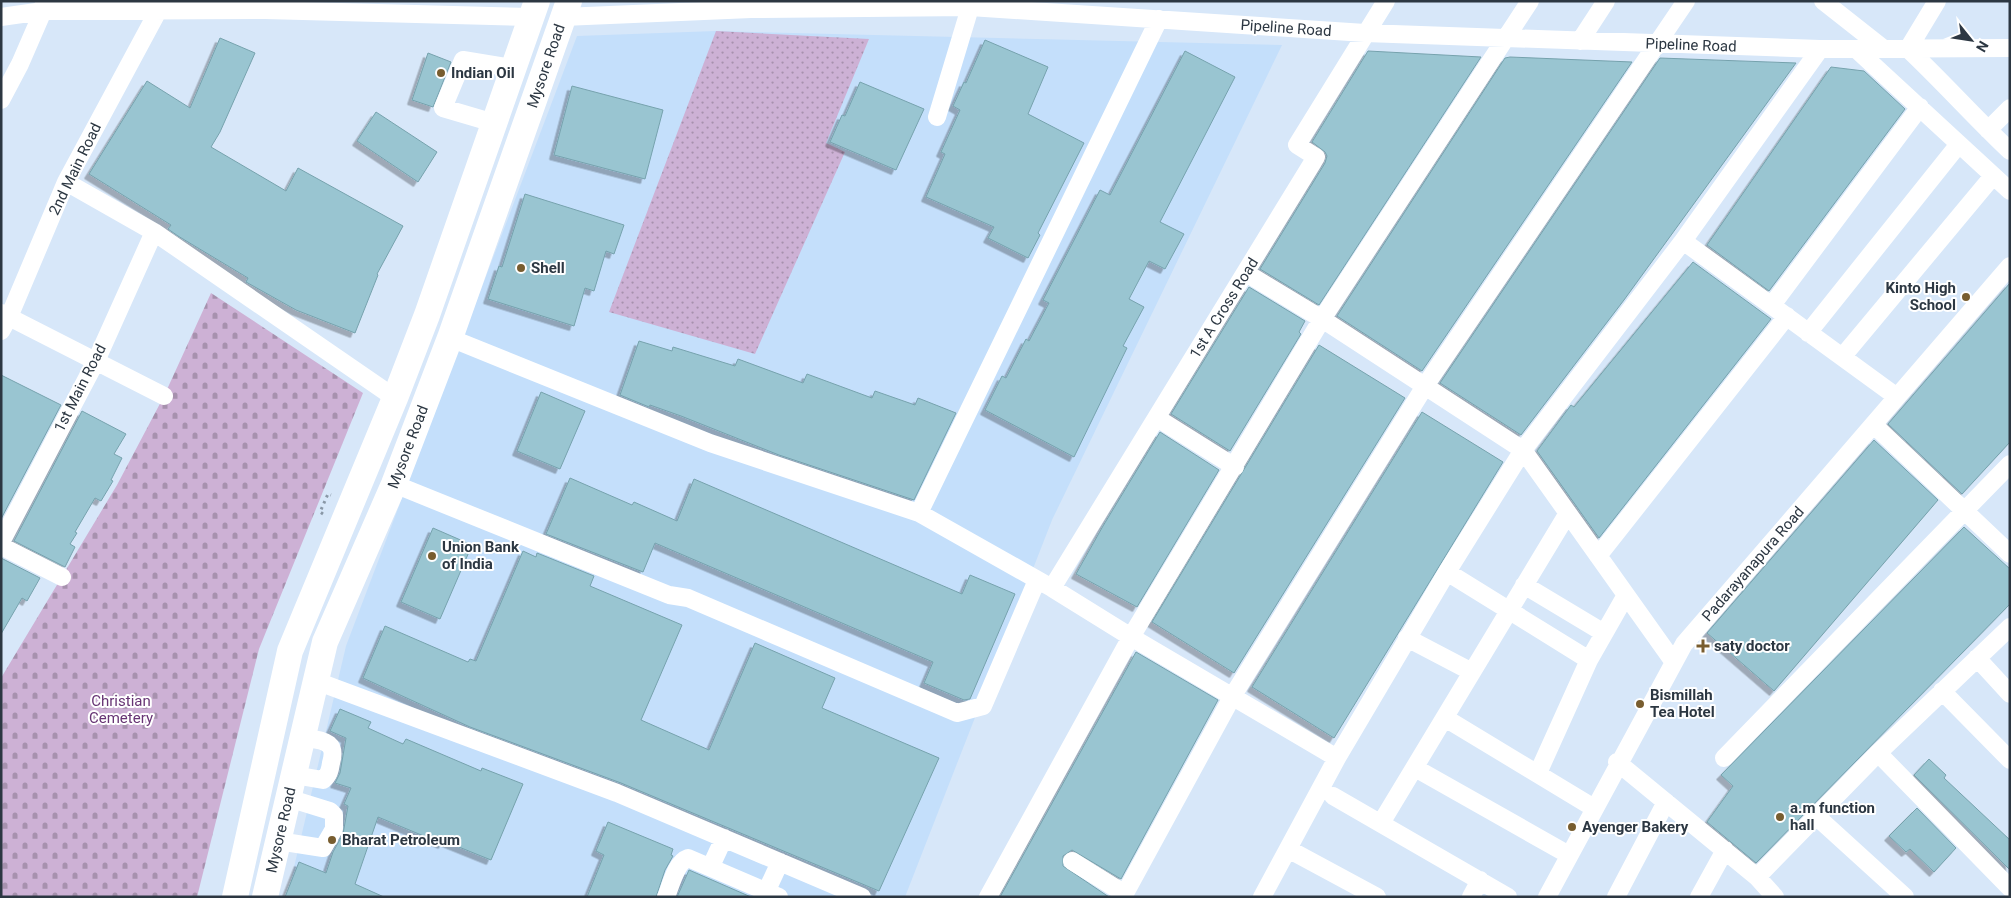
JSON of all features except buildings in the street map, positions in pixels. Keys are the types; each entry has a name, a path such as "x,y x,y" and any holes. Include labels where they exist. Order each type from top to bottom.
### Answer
{"highway":[{"name":"Mysore Road","path":"235,897 290,651 395,398 534,9"},
{"name":"Mysore Road","path":"265,897 325,642 394,484 450,338 566,9"}],"street":[{"path":"1365,33 1386,1"},
{"path":"988,897 1131,637 1235,467 1322,319 1504,38 1530,1"},
{"path":"1580,41 1606,1"},
{"path":"1072,862 1124,895 1232,697 1425,386 1686,1"},
{"path":"1823,1 1884,49"},
{"path":"1937,1 1908,49 2010,151"},
{"path":"937,117 971,4"},
{"name":"Pipeline Road","path":"566,9 971,4 1048,6 1159,19 1365,33 1857,50 2009,47"},
{"path":"1,17 44,6 158,11 196,6 534,9"},
{"path":"1,100 20,64 44,6"},
{"name":"2nd Main Road","path":"4,320 66,182 158,11"},
{"path":"920,513 1159,19"},
{"name":"1st A Cross Road","path":"394,484 670,595 688,598 957,713 983,706 1045,584 1156,418 1316,157 1297,145 1365,33"},
{"path":"1262,897 1337,758 1407,638 1523,450 1683,241 1820,49"},
{"path":"1857,50 2010,192"},
{"path":"494,123 443,108 463,60 513,68"},
{"path":"1772,305 1920,107"},
{"path":"1988,130 2010,108"},
{"path":"1808,333 1959,144"},
{"path":"1843,356 1993,176"},
{"path":"66,182 154,232 395,398"},
{"name":"1st Main Road","path":"1,542 96,361 154,232"},
{"path":"1683,241 1897,397"},
{"name":"Padarayanapura Road","path":"1547,897 1618,762 1684,644 2010,266"},
{"path":"1246,273 1322,319 1523,450 1673,661"},
{"path":"1598,556 1787,316"},
{"path":"4,320 96,361 164,396"},
{"path":"450,338 710,443 920,513 1045,584 1131,637 1337,758"},
{"path":"1156,418 1235,467"},
{"path":"1874,425 2010,554"},
{"path":"1724,758 2010,464"},
{"path":"1381,823 1568,513"},
{"path":"1,546 62,577"},
{"path":"1447,572 1589,660"},
{"path":"1524,585 1604,633"},
{"path":"1538,773 1589,660 1626,595"},
{"path":"1756,877 1878,753 2010,627"},
{"path":"1407,638 1472,672"},
{"path":"1977,658 2010,694"},
{"path":"316,681 617,793 862,897"},
{"path":"1942,691 2010,760"},
{"path":"1445,718 1594,808"},
{"path":"291,787 323,780 328,775 334,754 328,744 302,737"},
{"path":"1878,753 2010,888"},
{"path":"1618,762 1756,877 1775,897"},
{"path":"1415,768 1569,855"},
{"path":"278,841 322,848 334,829 334,815 330,811 291,787"},
{"path":"1334,796 1508,897"},
{"path":"1616,897 1666,802"},
{"path":"1816,816 1905,897"},
{"path":"711,866 724,838"},
{"path":"1288,849 1377,897"},
{"path":"1699,897 1724,850"},
{"path":"666,897 683,860 694,859 773,893 780,862"},
{"path":"1471,897 1480,880"}],"path":[{"path":"320,512 328,494"}],"shaded area":[{"path":"716,31 1282,45 1052,520 905,897 287,897 346,646 577,36"}],"green space":[{"path":"716,31 869,39 826,143 845,152 755,354 609,312"},
{"name":"Christian Cemetery","path":"211,293 363,393 259,649 197,897 1,897 1,678 117,485 164,396"}],"place":[{"name":"Indian Oil","path":"441,73"},
{"name":"Shell","path":"521,268"},
{"name":"Kinto High School","path":"1966,297"},
{"name":"Union Bank of India","path":"432,556"},
{"name":"saty doctor","path":"1703,646"},
{"name":"Bismillah Tea Hotel","path":"1640,704"},
{"name":"a.m function hall","path":"1780,817"},
{"name":"Ayenger Bakery","path":"1572,827"},
{"name":"Bharat Petroleum","path":"332,840"}]}
